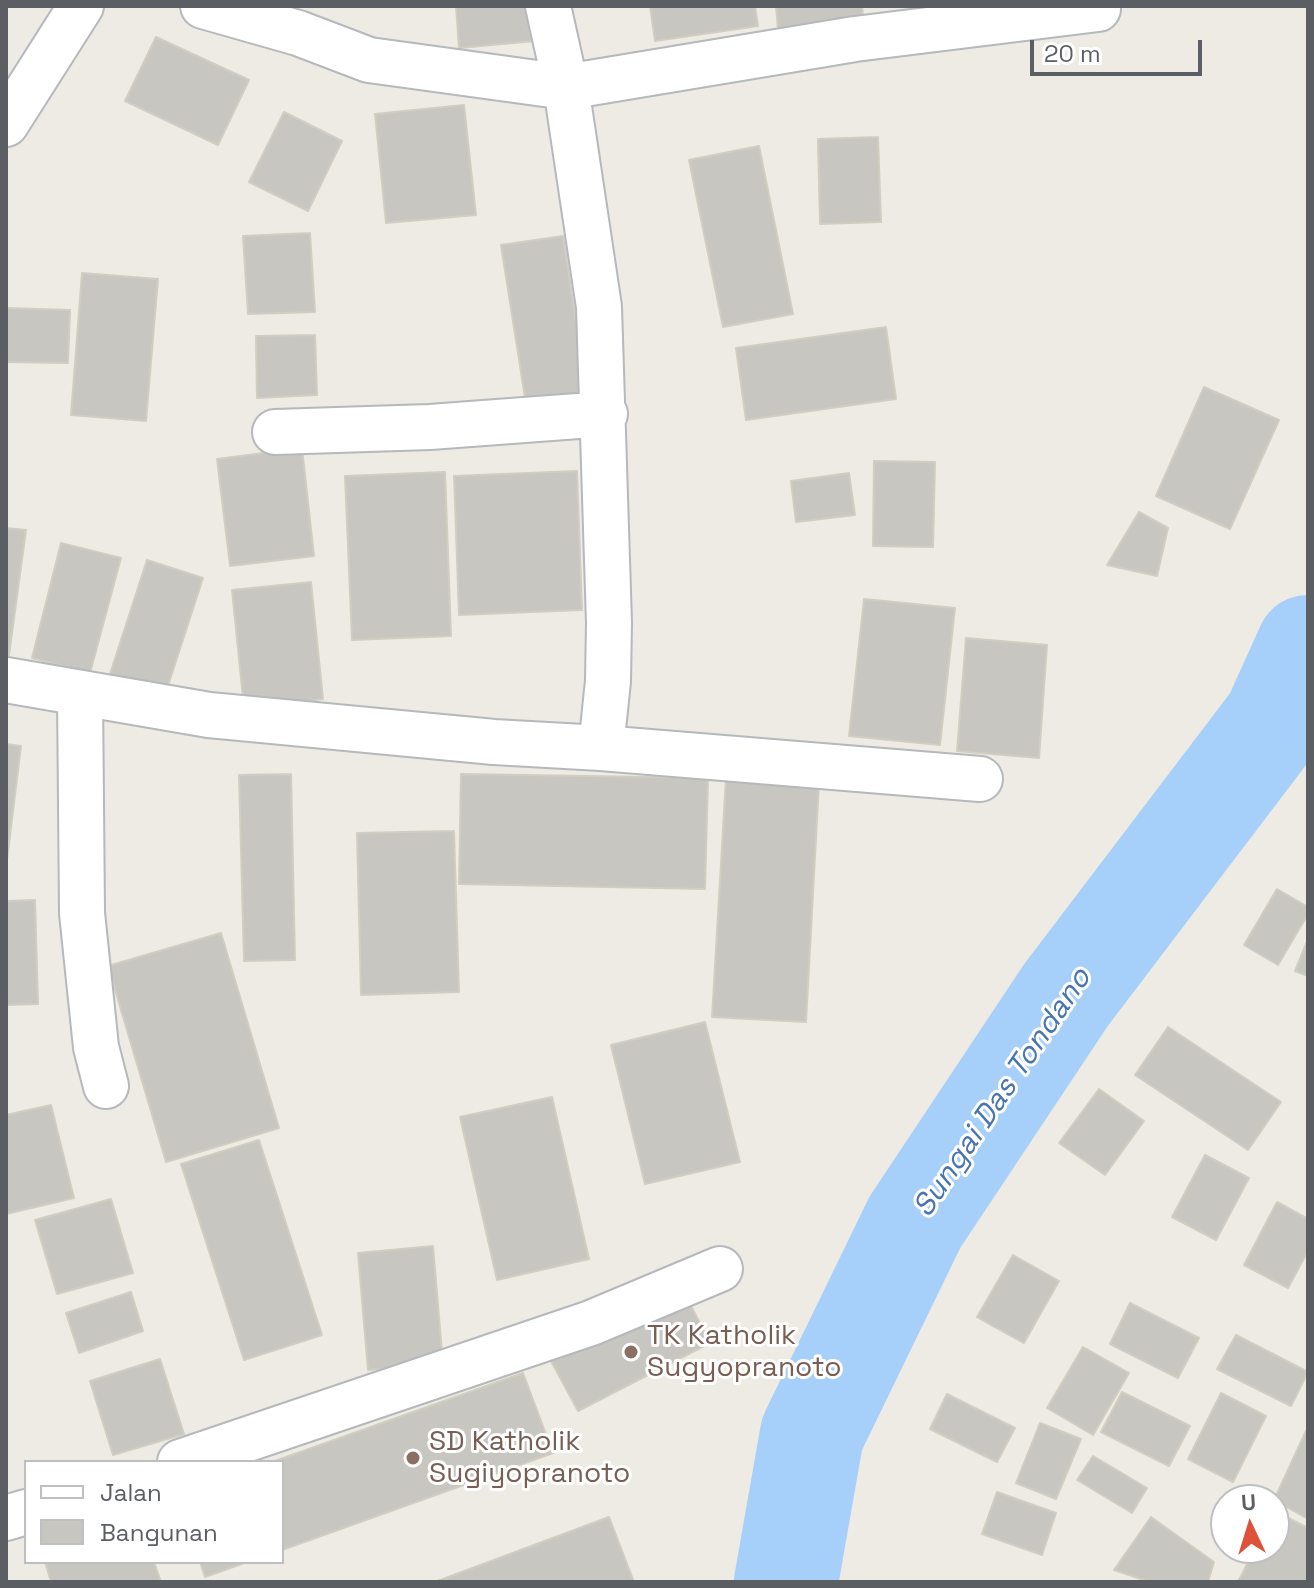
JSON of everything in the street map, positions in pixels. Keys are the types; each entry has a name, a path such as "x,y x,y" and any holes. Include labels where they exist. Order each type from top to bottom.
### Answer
{"street":[{"path":"6,124 81,6"},
{"path":"203,6 298,33 369,60 566,87 840,41 1098,9"},
{"path":"548,6 566,87 599,307 605,414 609,652 601,748"},
{"path":"275,432 430,427 605,414"},
{"path":"6,680 209,715 494,742 980,779"},
{"path":"80,693 82,913 96,1047 106,1086"},
{"path":"186,1460 591,1323 720,1269"}],"building":[{"path":"456,6 532,6 535,41 459,48"},
{"path":"650,6 755,6 758,26 655,41"},
{"path":"776,6 862,6 864,24 778,30"},
{"path":"156,37 249,80 218,145 125,101"},
{"path":"464,105 476,215 386,223 375,114"},
{"path":"284,112 342,141 308,211 249,182"},
{"path":"878,137 881,222 820,224 818,139"},
{"path":"759,146 793,314 723,327 689,160"},
{"path":"310,233 315,312 248,314 243,236"},
{"path":"563,236 587,395 526,404 501,245"},
{"path":"82,273 158,279 146,421 71,415"},
{"path":"6,308 70,310 68,363 6,362"},
{"path":"886,327 896,399 746,420 736,348"},
{"path":"315,335 317,395 257,398 256,336"},
{"path":"1204,387 1279,420 1230,529 1156,496"},
{"path":"302,448 314,556 230,566 217,459"},
{"path":"874,461 935,462 933,547 873,546"},
{"path":"577,471 582,610 459,615 454,476"},
{"path":"445,472 451,636 352,640 345,476"},
{"path":"849,473 855,515 796,522 791,481"},
{"path":"1139,512 1168,528 1157,576 1107,565"},
{"path":"6,528 26,530 9,655 6,655"},
{"path":"61,543 121,558 90,673 32,658"},
{"path":"147,560 203,578 166,692 110,674"},
{"path":"311,582 323,699 244,708 232,590"},
{"path":"864,599 955,608 940,745 849,736"},
{"path":"966,638 1047,645 1039,758 957,751"},
{"path":"6,744 21,746 6,868"},
{"path":"291,774 295,960 244,961 239,775"},
{"path":"461,774 708,778 705,889 459,884"},
{"path":"726,778 819,783 806,1022 712,1017"},
{"path":"454,831 459,992 361,995 357,833"},
{"path":"1277,889 1308,907 1308,914 1278,965 1244,945"},
{"path":"35,900 38,1004 6,1005 6,901"},
{"path":"221,933 279,1128 166,1162 108,966"},
{"path":"1308,939 1308,976 1295,971"},
{"path":"705,1022 740,1162 645,1184 611,1045"},
{"path":"1168,1027 1281,1102 1248,1150 1135,1075"},
{"path":"1099,1089 1144,1121 1105,1175 1059,1143"},
{"path":"552,1097 589,1259 497,1280 460,1117"},
{"path":"51,1105 74,1198 6,1214 6,1115"},
{"path":"259,1140 322,1335 244,1360 181,1164"},
{"path":"1205,1155 1249,1178 1216,1240 1172,1217"},
{"path":"111,1199 133,1273 57,1294 35,1220"},
{"path":"1277,1202 1308,1219 1308,1251 1288,1288 1244,1265"},
{"path":"433,1246 443,1364 368,1370 358,1253"},
{"path":"1013,1255 1059,1281 1024,1343 977,1317"},
{"path":"131,1292 143,1331 79,1353 66,1313"},
{"name":"TK Katholik Sugyopranoto","path":"684,1292 710,1343 578,1411 551,1361"},
{"path":"1130,1303 1199,1338 1178,1378 1110,1344"},
{"path":"1236,1335 1308,1372 1291,1406 1217,1369"},
{"path":"1083,1347 1129,1373 1093,1435 1047,1408"},
{"path":"160,1359 184,1434 113,1455 90,1381"},
{"name":"SD Katholik Sugiyopranoto","path":"523,1373 553,1453 284,1549 284,1460 278,1460"},
{"path":"1122,1392 1190,1426 1169,1466 1101,1432"},
{"path":"1221,1393 1266,1416 1233,1482 1188,1459"},
{"path":"947,1394 1015,1428 997,1462 930,1429"},
{"path":"1040,1423 1081,1439 1056,1499 1016,1483"},
{"path":"1306,1431 1308,1519 1290,1509 1290,1484 1281,1484"},
{"path":"1093,1456 1147,1488 1132,1513 1077,1480"},
{"path":"997,1492 1056,1513 1042,1555 982,1534"},
{"name":"SD Katholik Sugiyopranoto","path":"609,1517 634,1582 435,1582"},
{"path":"1151,1517 1213,1564 1208,1582 1150,1582 1114,1570"},
{"path":"1290,1519 1308,1528 1308,1582 1238,1582 1247,1564 1290,1564"},
{"path":"46,1564 155,1564 161,1582 51,1582"},
{"path":"201,1564 241,1564 205,1577"}],"waterway":[{"name":"Sungai Das Tondano","path":"786,1582 812,1434 915,1222 1066,995 1275,720 1308,647"}],"place":[{"name":"TK Katholik Sugyopranoto","path":"631,1352"},
{"name":"SD Katholik Sugiyopranoto","path":"413,1458"}]}
